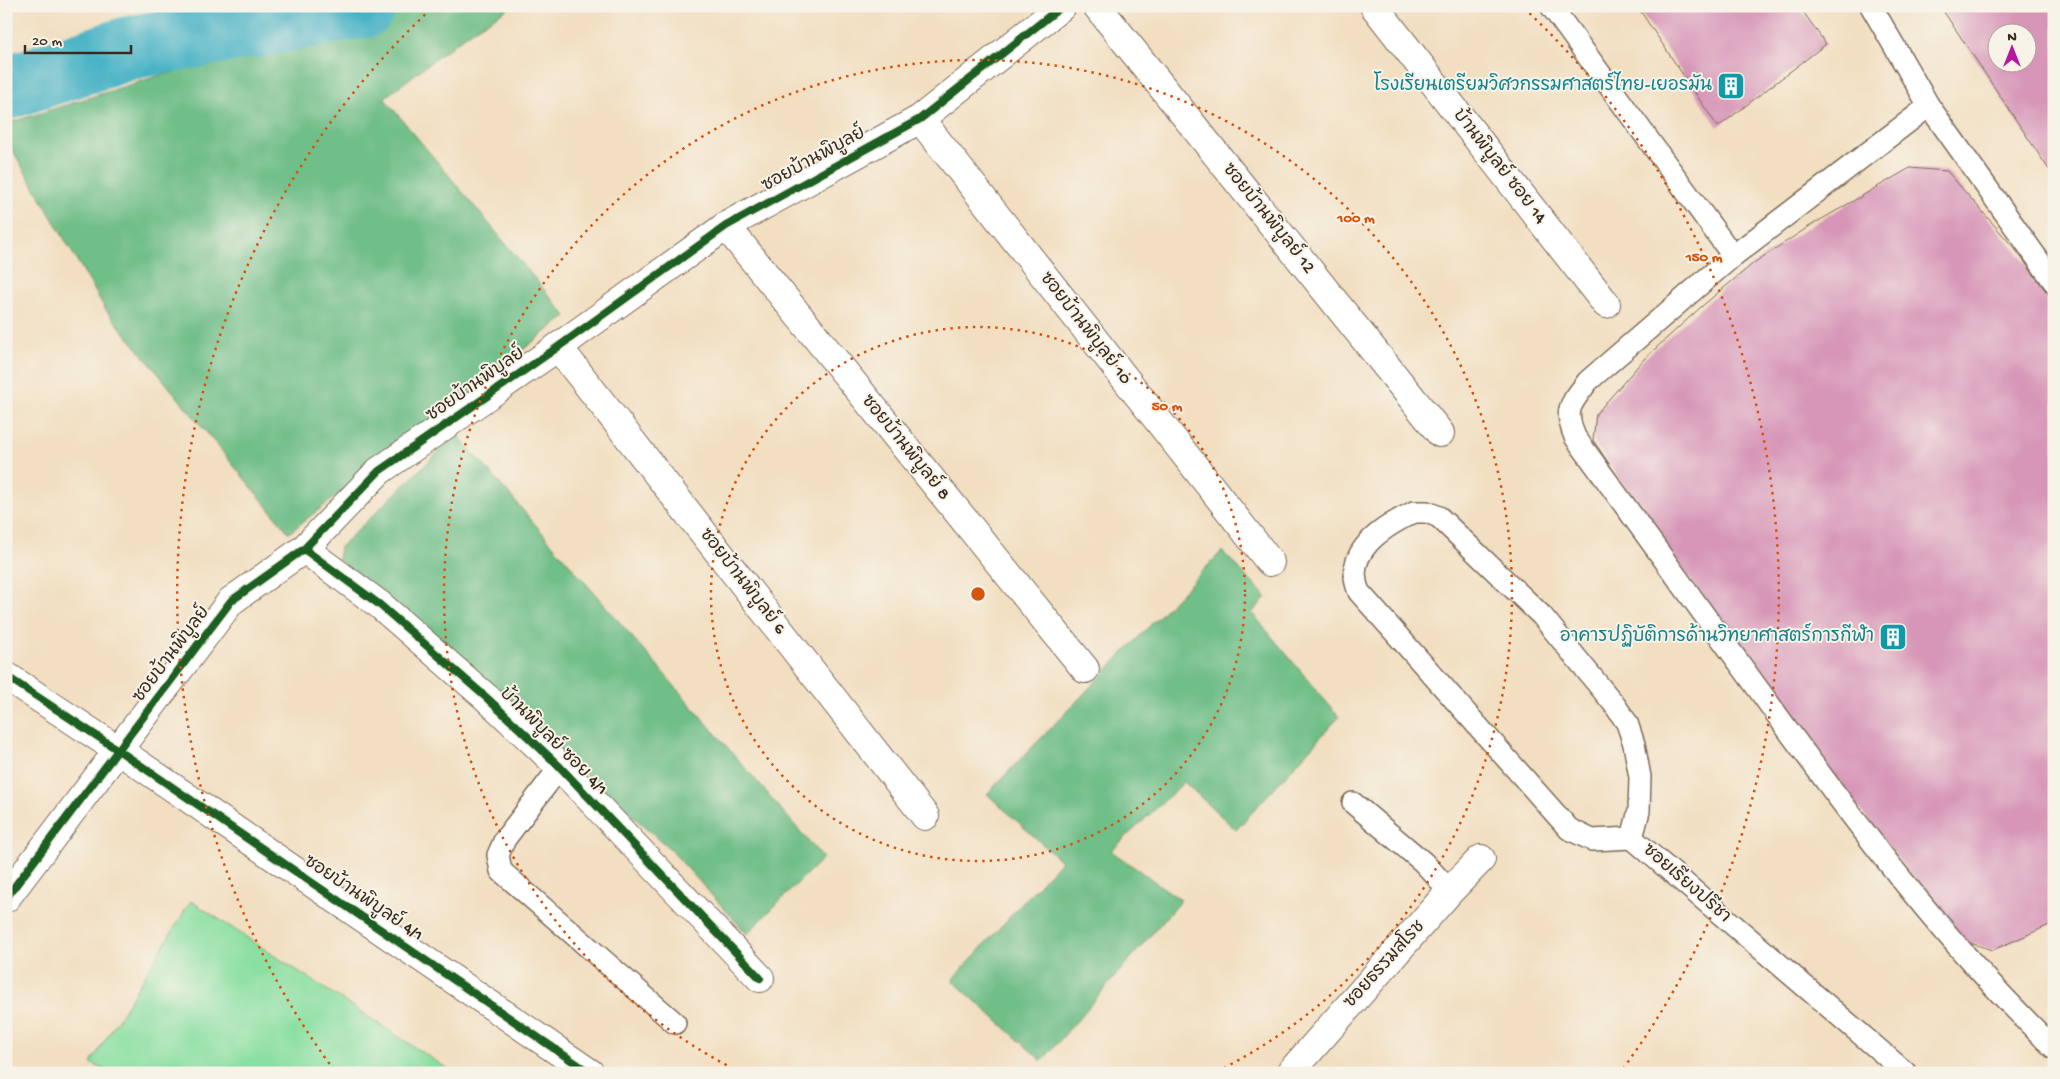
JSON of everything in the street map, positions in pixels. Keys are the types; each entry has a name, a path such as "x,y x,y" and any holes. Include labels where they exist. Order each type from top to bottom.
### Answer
{"street":[{"name":"ซอยบ้านพิบูลย์","path":"6,898 231,601 304,549 379,471 558,347 726,226 920,119 1062,6"},
{"name":"ซอยบ้านพิบูลย์ 12","path":"1097,6 1440,433"},
{"name":"บ้านพิบูลย์ ซอย 14","path":"1374,6 1606,304"},
{"name":"ซอยบ้านพิบูลย์ 10","path":"920,119 1270,562"},
{"name":"ซอยบ้านพิบูลย์ 8","path":"726,226 1085,669"},
{"name":"ซอยบ้านพิบูลย์ 6","path":"558,347 925,816"},
{"name":"บ้านพิบูลย์ ซอย 4/1","path":"304,549 380,605 488,699 560,767 760,978"},
{"name":"ซอยบ้านพิบูลย์ 4/1","path":"6,676 118,750 590,1073"},
{"name":"ซอยธรรมสโรช","path":"1290,1073 1450,891 1481,859"}],"lane":[{"path":"1551,6 1733,256"},
{"path":"1871,6 1929,106 2054,282"},
{"path":"1929,106 1733,256 1588,381 1570,404 1569,422 1575,437 1807,756 1929,915 1980,972 2054,1048"},
{"name":"ซอยเรียงปรีชา","path":"1632,838 1639,811 1640,777 1634,744 1627,723 1614,704 1542,616 1439,517 1427,512 1414,512 1391,523 1371,538 1357,558 1354,572 1358,592 1569,829 1592,840 1632,838 1906,1073"},
{"path":"560,767 505,839 498,855 501,871 675,1023"},
{"path":"1353,803 1423,862 1450,891"}],"green space":[{"path":"422,6 512,6 469,33 384,98 566,316 289,533 106,310 6,139 6,124 148,79 386,14"},
{"path":"457,434 823,858 747,934 669,848 338,559 340,547"},
{"path":"1222,551 1266,597 1252,613 1339,717 1236,830 1184,782 1111,851 1181,900 1042,1061 952,980 1061,861 987,794"},
{"path":"191,901 454,1073 111,1073 91,1063"}],"building":[{"name":"โรงเรียนเตรียมวิศวกรรมศาสตร์ไทย-เยอรมัน","path":"1637,6 1799,6 1826,44 1718,127"},
{"path":"1940,6 2052,6 2054,9 2054,177"},
{"name":"อาคารปฏิบัติการด้านวิทยาศาสตร์การกีฬา","path":"1910,168 1947,171 2015,249 2054,302 2054,923 1993,950 1960,940 1816,752 1649,523 1593,440 1596,414 1644,359 1701,307 1755,262 1810,226"}],"waterway":[{"path":"6,88 129,48 364,6"}],"cycle path":[{"path":"6,898 231,601 304,549 379,471 558,347 726,226 920,119 1062,6"},
{"path":"304,549 380,605 488,699 560,767 760,978"},
{"path":"6,676 118,750 590,1073"}],"place":[{"name":"โรงเรียนเตรียมวิศวกรรมศาสตร์ไทย-เยอรมัน","path":"1731,86"},
{"name":"อาคารปฏิบัติการด้านวิทยาศาสตร์การกีฬา","path":"1893,637"}]}
